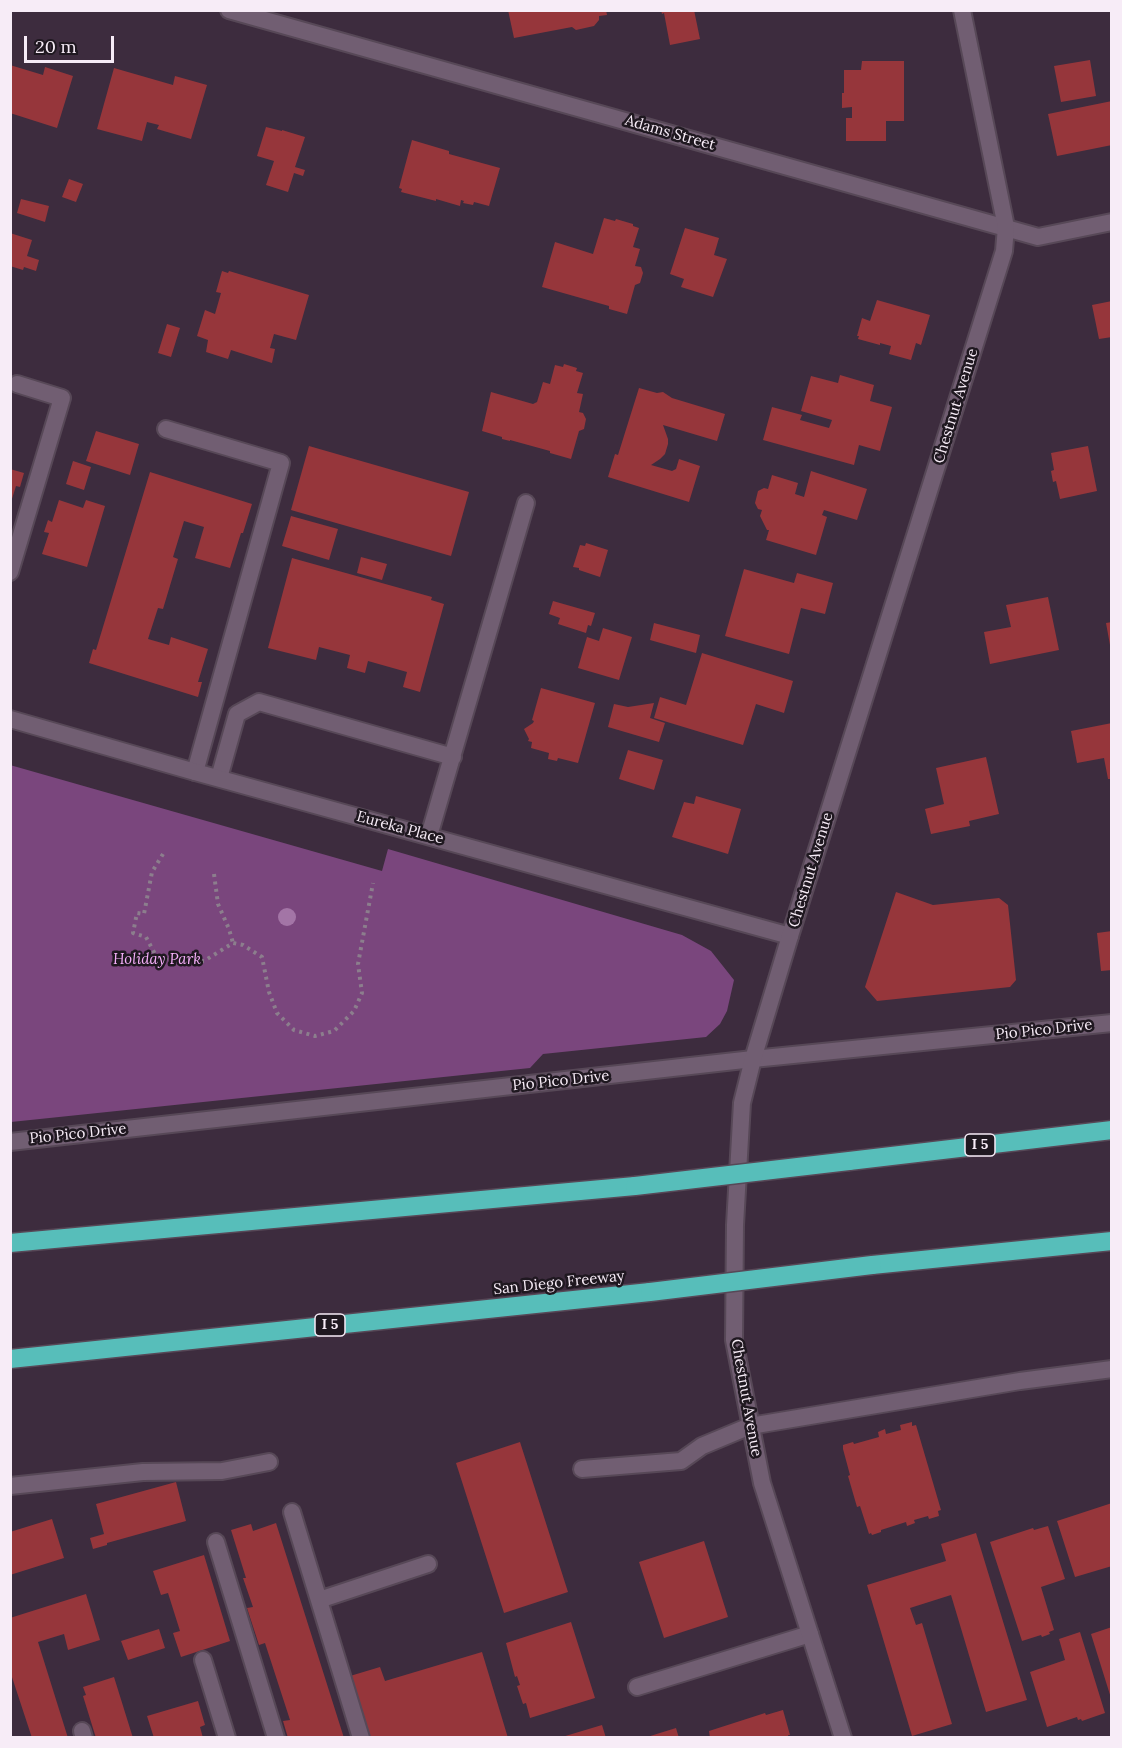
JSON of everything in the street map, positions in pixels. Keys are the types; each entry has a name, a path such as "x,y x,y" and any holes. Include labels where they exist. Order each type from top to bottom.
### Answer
{"highway":[{"name":"I 5","path":"10,1243 635,1186 1112,1130"},
{"name":"San Diego Freeway","path":"10,1359 1112,1241"}],"street":[{"name":"Adams Street","path":"229,10 1038,237 1112,222"},
{"name":"Chestnut Avenue","path":"843,1737 762,1483 734,1340 735,1225 742,1103 790,936 1004,251 1006,227 962,10"},
{"path":"10,572 62,398 18,384"},
{"path":"166,429 281,463 195,772"},
{"path":"429,837 526,503"},
{"path":"219,778 237,714 260,702 453,757"},
{"name":"Eureka Place","path":"10,719 790,936"},
{"name":"Pio Pico Drive","path":"10,1142 753,1059 1112,1023"},
{"path":"582,1469 681,1461 702,1446 750,1426 1020,1381 1112,1369"},
{"path":"10,1486 142,1472 222,1471 269,1462"},
{"path":"292,1512 361,1737"},
{"path":"216,1542 276,1737"},
{"path":"319,1600 428,1564"},
{"path":"637,1687 810,1634"},
{"path":"203,1660 227,1737"}],"path":[{"path":"163,854 152,872 144,914 137,913 133,933 146,937 155,954 176,964 204,962 233,943 243,945 262,957 269,992 277,1013 294,1030 315,1036 334,1031 354,1011 362,993 358,964 373,883"},
{"path":"214,874 218,903 233,943"}],"green space":[{"name":"Holiday Park","path":"10,765 382,871 388,849 682,935 711,951 734,980 727,1011 720,1024 706,1037 543,1054 530,1068 11,1122"}],"building":[{"path":"508,10 606,10 607,15 599,16 594,26 576,30 572,27 514,38"},
{"path":"661,10 694,10 700,39 670,45 664,13 662,14"},
{"path":"1090,60 1096,96 1061,102 1054,66"},
{"path":"862,61 904,61 904,121 886,121 886,141 846,141 846,118 852,118 852,107 842,108 844,70 861,70"},
{"path":"10,65 43,75 45,67 73,76 57,128 10,113"},
{"path":"114,68 173,85 175,76 207,85 191,139 157,129 159,125 147,122 142,141 97,129"},
{"path":"1112,101 1112,145 1057,156 1048,114"},
{"path":"266,127 305,137 295,167 305,170 303,176 294,173 288,192 266,185 274,161 257,156"},
{"path":"412,140 449,151 449,154 500,168 489,206 474,202 473,205 463,203 464,201 461,200 460,206 401,192 402,189 399,188"},
{"path":"69,179 83,184 76,202 62,197"},
{"path":"21,199 49,206 45,222 17,213"},
{"path":"604,218 615,221 616,219 639,228 633,247 640,249 635,266 641,267 643,273 640,283 635,285 627,314 609,309 609,306 542,287 555,242 593,254"},
{"path":"685,228 719,238 714,255 727,259 713,297 681,287 684,279 670,274"},
{"path":"10,233 32,240 27,256 39,260 36,271 10,266"},
{"path":"222,271 228,273 229,271 309,295 296,340 274,334 270,348 275,349 272,363 231,350 228,359 206,352 208,340 197,336 205,310 215,314 221,293 216,292"},
{"path":"877,300 930,315 921,345 916,343 911,360 889,354 891,346 858,339 862,318 870,321"},
{"path":"1112,301 1112,337 1099,339 1092,305"},
{"path":"167,324 180,328 171,357 158,353"},
{"path":"564,364 577,368 576,371 583,373 577,393 583,394 579,412 583,413 586,419 584,429 579,431 571,459 482,431 491,392 533,404 537,402 543,382 550,384 555,365 563,367"},
{"path":"840,375 874,385 870,401 892,407 880,451 859,445 854,465 763,440 772,407 802,415 800,420 829,428 832,420 801,411 811,376 838,383"},
{"path":"639,388 657,393 663,392 672,398 725,414 717,441 663,425 668,439 665,454 651,465 672,471 676,469 679,459 700,466 689,502 608,477 615,454 618,455"},
{"path":"96,431 139,444 130,475 86,461"},
{"path":"309,446 469,492 451,556 291,510"},
{"path":"1088,446 1097,491 1060,499 1056,481 1053,482 1051,471 1054,470 1051,453"},
{"path":"73,461 91,467 84,490 66,484"},
{"path":"10,469 24,473 20,487 16,486 11,502"},
{"path":"811,471 867,489 857,520 824,510 822,515 827,517 816,555 766,540 769,530 760,516 762,510 758,509 755,503 758,491 768,489 772,475 798,483 795,494 804,497"},
{"path":"150,472 252,504 230,568 195,558 204,527 184,521 173,557 178,559 163,609 158,608 148,639 169,645 171,637 208,649 198,682 202,682 198,697 89,663 93,649 96,650"},
{"path":"59,500 83,508 86,500 105,506 87,567 42,554 49,533 44,532 48,520 52,522"},
{"path":"291,516 338,529 329,560 282,546"},
{"path":"586,543 608,550 600,577 573,567 580,545 585,546"},
{"path":"361,557 387,564 382,580 357,573"},
{"path":"292,558 432,597 431,600 444,604 420,692 403,687 407,672 368,661 365,673 347,668 350,655 319,647 316,660 268,648"},
{"path":"744,569 794,583 797,573 833,583 825,614 801,608 789,654 725,636"},
{"path":"1048,597 1059,650 990,664 984,632 1011,627 1006,605"},
{"path":"553,601 595,613 586,633 558,624 560,618 549,614"},
{"path":"1112,622 1112,645 1110,645 1106,623"},
{"path":"654,623 700,635 696,653 650,640"},
{"path":"603,628 632,637 619,680 578,668 587,637 599,641"},
{"path":"702,653 793,681 784,713 756,704 743,745 654,718 660,697 686,705"},
{"path":"541,688 595,703 578,763 558,758 557,761 548,759 549,753 531,748 532,742 528,741 524,729 534,721 532,720"},
{"path":"654,703 650,718 665,723 659,742 608,727 614,704 628,707"},
{"path":"1112,723 1112,779 1108,779 1104,758 1077,763 1071,731"},
{"path":"628,750 663,760 654,790 619,779"},
{"path":"986,757 999,814 969,821 970,826 931,834 925,809 944,804 936,768"},
{"path":"696,796 741,809 728,854 672,837 684,802 694,804"},
{"path":"896,892 933,905 999,898 1008,905 1016,980 1010,987 877,1001 865,987"},
{"path":"1112,931 1112,970 1101,971 1097,933"},
{"path":"912,1422 912,1426 916,1425 941,1510 938,1511 939,1516 929,1519 928,1516 914,1520 915,1523 907,1526 906,1522 872,1535 869,1534 860,1506 857,1507 848,1476 850,1475 843,1445 879,1437 878,1432 885,1429 886,1434 901,1430 900,1425"},
{"path":"520,1442 568,1592 504,1613 456,1463"},
{"path":"176,1482 186,1521 93,1549 90,1538 104,1534 96,1504"},
{"path":"1112,1503 1112,1566 1075,1577 1057,1521"},
{"path":"52,1519 64,1558 10,1575 10,1532"},
{"path":"276,1523 344,1738 288,1738 283,1721 290,1720 265,1643 259,1645 247,1608 253,1607 231,1530 251,1524 253,1531"},
{"path":"1048,1526 1065,1579 1041,1587 1054,1630 1042,1637 1041,1635 1022,1641 990,1542 1033,1528 1034,1530"},
{"path":"976,1533 1027,1700 986,1712 951,1595 910,1608 916,1625 922,1623 952,1724 912,1736 867,1585 946,1561 941,1544"},
{"path":"704,1541 728,1617 664,1638 639,1562"},
{"path":"204,1555 230,1641 181,1657 173,1633 180,1631 168,1593 161,1595 153,1571"},
{"path":"86,1594 100,1640 68,1650 64,1634 38,1642 68,1738 32,1738 10,1671 10,1618"},
{"path":"571,1622 595,1698 530,1718 526,1703 523,1704 517,1686 520,1685 517,1676 515,1677 506,1643"},
{"path":"1112,1627 1112,1698 1111,1698 1091,1634"},
{"path":"159,1629 165,1648 128,1660 121,1641"},
{"path":"1080,1632 1105,1713 1082,1721 1077,1717 1047,1727 1030,1672 1065,1660 1059,1639"},
{"path":"482,1652 508,1738 368,1738 350,1676 380,1667 385,1681"},
{"path":"114,1677 133,1738 96,1738 83,1696 86,1695 83,1687"},
{"path":"198,1701 205,1725 200,1727 203,1738 154,1738 147,1716"},
{"path":"783,1710 789,1738 710,1738 709,1731 765,1713 766,1715"},
{"path":"602,1725 606,1738 562,1738 562,1737"},
{"path":"676,1728 679,1738 647,1738 647,1737"}]}
